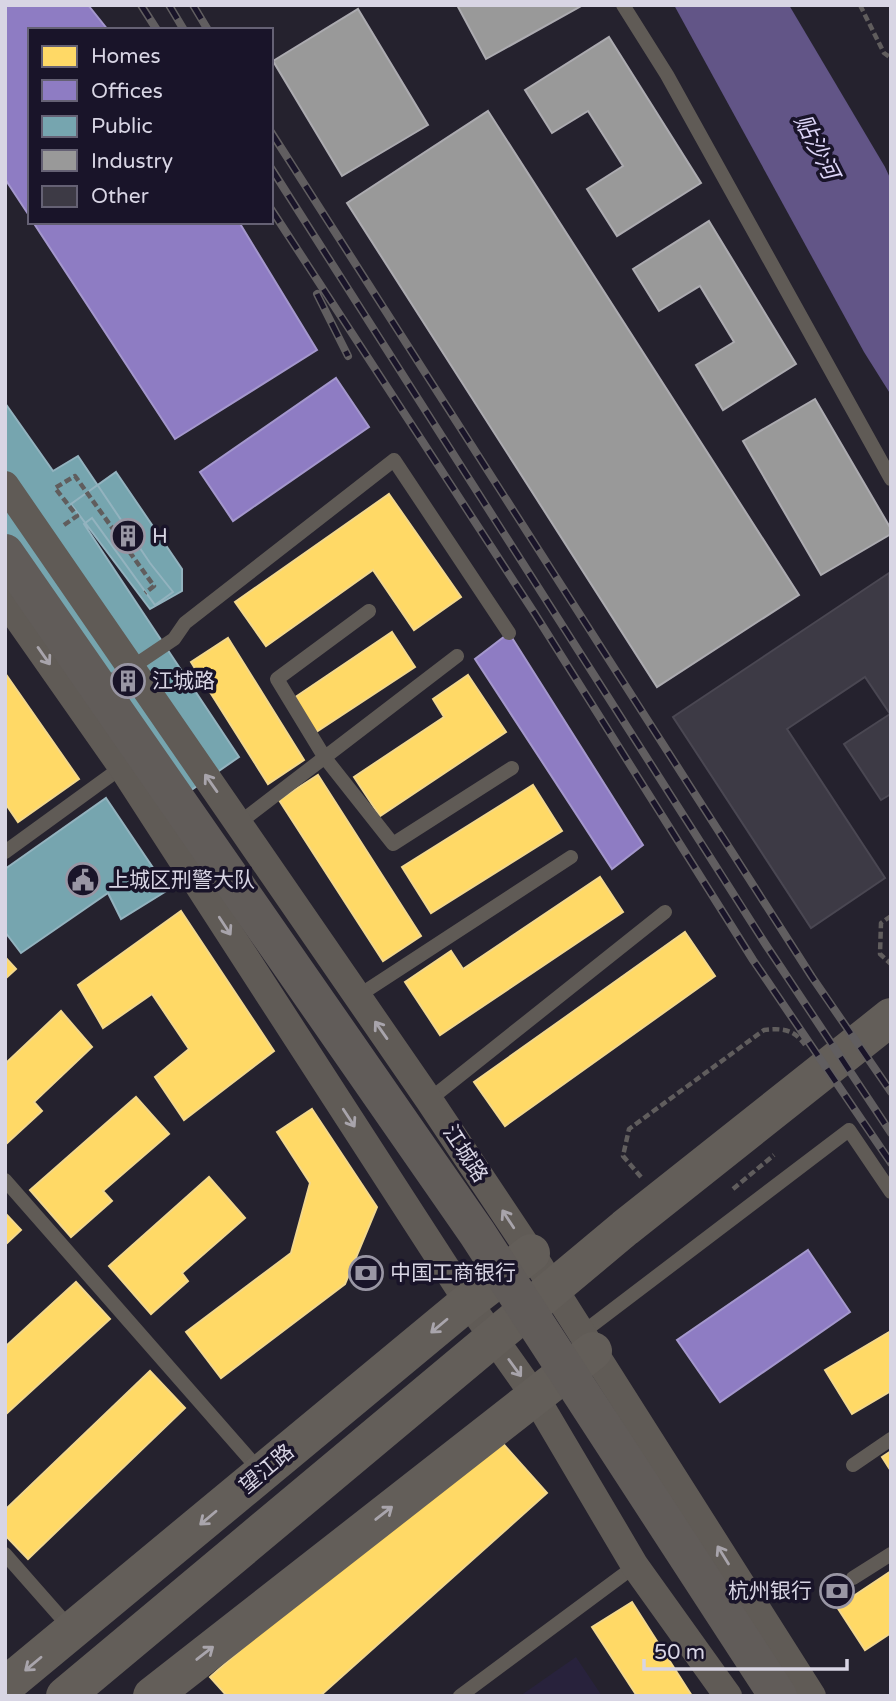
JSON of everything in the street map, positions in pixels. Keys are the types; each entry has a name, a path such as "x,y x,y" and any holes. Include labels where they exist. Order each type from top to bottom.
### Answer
{"main road":[{"name":"江城路","path":"5,553 100,689 188,842 517,1263 580,1351 778,1696"}],"street":[{"name":"江城路","path":"5,485 429,1100 517,1263"},
{"name":"江城路","path":"5,600 122,767 188,842 468,1302 534,1395 635,1566 728,1696"},
{"path":"65,1696 625,1228 891,1017"},
{"name":"望江路","path":"5,1686 517,1263"},
{"name":"江城路","path":"580,1351 812,1696"},
{"path":"168,1688 534,1395 580,1351"}],"lane":[{"path":"623,5 667,75 891,480"},
{"path":"100,689 174,639 185,623 394,460 509,633"},
{"path":"369,611 277,679 325,758 393,844 512,768"},
{"path":"239,823 457,656"},
{"path":"5,852 122,767"},
{"path":"358,996 571,857"},
{"path":"429,1100 665,912"},
{"path":"580,1351 849,1130 891,1192"},
{"path":"5,1180 262,1473"},
{"path":"853,1465 891,1439"},
{"path":"5,1554 72,1631"},
{"path":"853,1578 891,1554"},
{"path":"460,1696 635,1566"}],"path":[{"path":"860,5 884,53 891,58"},
{"path":"64,525 77,516 55,488 75,476 154,586 145,593"},
{"path":"891,916 881,923 880,954 891,964"}],"shaded area":[{"path":"576,1657 602,1696 520,1696"}],"water":[{"name":"贴沙河","path":"674,5 789,5 885,167 891,180 891,395 864,352"}],"building: Homes":[{"path":"389,494 461,597 414,630 373,570 266,646 235,602"},
{"path":"392,632 415,667 316,732 294,698"},
{"path":"228,638 304,760 268,784 191,662"},
{"path":"5,673 79,779 18,822 5,803"},
{"path":"468,675 506,732 380,816 354,777 444,717 433,699"},
{"path":"318,775 421,936 383,961 279,800"},
{"path":"533,785 562,831 431,913 402,867"},
{"path":"600,877 623,912 440,1035 405,982 451,951 463,969"},
{"path":"181,911 274,1051 184,1120 155,1077 189,1049 152,994 103,1028 78,985"},
{"path":"685,932 715,976 505,1126 474,1082"},
{"path":"5,957 16,969 5,979"},
{"path":"61,1011 92,1047 34,1102 42,1111 5,1145 5,1064"},
{"path":"136,1097 169,1134 103,1191 112,1201 71,1237 30,1190"},
{"path":"312,1109 377,1207 345,1284 221,1378 186,1332 291,1253 310,1183 277,1132"},
{"path":"209,1177 245,1218 182,1273 188,1281 151,1314 109,1266"},
{"path":"5,1213 21,1230 5,1245"},
{"path":"76,1282 110,1319 5,1415 5,1347"},
{"path":"891,1331 891,1391 852,1414 825,1370"},
{"path":"150,1371 185,1408 28,1559 5,1535 5,1510"},
{"path":"490,1429 547,1493 320,1696 227,1696 210,1677"},
{"path":"891,1451 891,1471 882,1457"},
{"path":"891,1571 891,1633 865,1650 837,1607"},
{"path":"632,1602 692,1696 637,1696 592,1627"}],"building: Offices":[{"path":"5,5 88,5 106,28 28,28 28,214 5,179"},
{"path":"34,224 240,224 317,350 175,439"},
{"path":"336,378 369,427 233,521 200,472"},
{"path":"509,633 643,845 612,869 475,659"},
{"path":"808,1250 850,1312 720,1402 677,1340"}],"building: Public":[{"name":"江城路","path":"5,403 53,471 78,456 150,563 173,592 155,605 92,518 84,524 239,757 158,813 5,588"},
{"name":"H","path":"116,472 182,569 182,591 150,609 71,504"},
{"name":"上城区刑警大队","path":"106,798 168,890 121,919 108,893 21,953 5,932 5,869"}],"building: Industry":[{"path":"457,5 583,5 486,59"},
{"path":"358,9 428,125 342,176 273,61"},
{"path":"609,37 701,183 617,236 587,189 623,166 588,111 552,133 525,90"},
{"path":"488,111 799,595 657,687 347,203"},
{"path":"709,221 796,364 723,410 696,365 734,342 700,286 659,311 633,269"},
{"path":"815,399 891,529 891,534 821,575 743,441"}],"building: Other":[{"path":"889,573 891,794 881,800 844,744 890,714 865,677 787,729 885,878 811,928 673,717"}],"railway":[{"path":"141,5 156,28"},
{"path":"169,5 183,28"},
{"path":"193,5 207,28"},
{"path":"273,135 812,977 891,1092"},
{"path":"273,171 766,945 891,1133"},
{"path":"273,212 535,614 753,960 891,1163"},
{"path":"317,294 348,356"}],"place":[{"name":"H","path":"128,536"},
{"name":"江城路","path":"128,681"},
{"name":"上城区刑警大队","path":"83,880"},
{"name":"中国工商银行","path":"366,1273"},
{"name":"杭州银行","path":"837,1591"}]}
